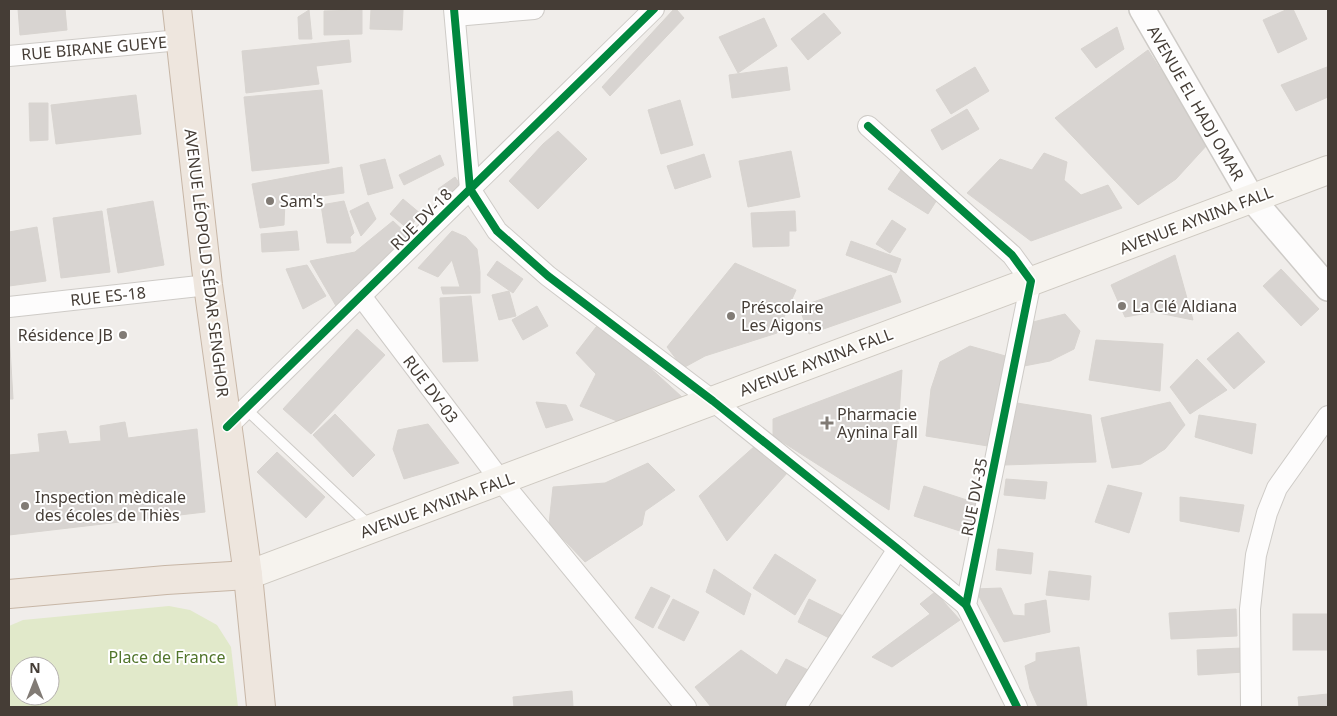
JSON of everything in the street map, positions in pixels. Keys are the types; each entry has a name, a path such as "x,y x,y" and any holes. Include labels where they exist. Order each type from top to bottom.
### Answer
{"highway":[{"name":"AVENUE LÉOPOLD SÉDAR SENGHOR","path":"177,9 208,285 237,418 248,576"},
{"path":"9,594 166,580 248,576 261,707"}],"main road":[{"name":"AVENUE AYNINA FALL","path":"248,576 1328,170"}],"street":[{"path":"534,9 454,12 470,189 497,231 548,276 713,401 966,606 1017,707"},
{"name":"RUE DV-18","path":"237,418 654,9"},
{"name":"AVENUE EL HADJ OMAR","path":"1142,9 1252,199 1328,288"},
{"name":"RUE BIRANE GUEYE","path":"9,56 180,40"},
{"path":"868,126 1012,255 1031,282"},
{"name":"RUE DV-35","path":"966,606 1031,282"},
{"name":"RUE ES-18","path":"9,307 208,285"},
{"name":"RUE DV-03","path":"361,296 501,481 686,707"},
{"path":"1251,707 1250,609 1258,546 1267,513 1277,488 1328,416"},
{"path":"796,707 898,549"}],"lane":[{"path":"237,418 373,529"}],"green space":[{"name":"Place de France","path":"169,606 190,610 217,625 231,647 238,707 9,707 9,626 23,620"}],"building":[{"path":"18,9 65,9 67,30 20,35"},
{"path":"371,9 403,10 402,30 370,29"},
{"path":"674,9 684,18 610,96 602,87"},
{"path":"1288,9 1293,9 1307,39 1278,53 1263,20"},
{"path":"309,10 312,39 299,39 298,17"},
{"path":"362,10 362,34 324,35 324,11"},
{"path":"824,13 841,33 808,60 791,39"},
{"path":"764,18 777,46 738,73 719,37"},
{"path":"1117,27 1124,49 1096,68 1081,49"},
{"path":"349,40 351,62 316,66 319,84 246,93 242,51"},
{"path":"1148,50 1208,144 1176,179 1138,205 1055,118"},
{"path":"787,67 790,90 732,98 729,75"},
{"path":"975,67 989,91 951,114 936,90"},
{"path":"1327,67 1328,97 1296,111 1281,85"},
{"path":"322,90 329,163 252,171 244,97"},
{"path":"136,95 141,134 56,144 51,105"},
{"path":"680,100 693,145 661,154 648,110"},
{"path":"29,103 48,103 48,140 30,141"},
{"path":"967,109 979,129 942,150 931,130"},
{"path":"558,131 587,159 573,173 543,144"},
{"path":"543,144 573,173 538,209 509,181"},
{"path":"791,151 800,197 748,207 739,161"},
{"path":"1044,153 1067,162 1064,180 1081,195 1108,185 1122,208 1031,241 967,193 1000,159 1032,170"},
{"path":"704,154 711,177 675,189 667,166"},
{"path":"440,155 444,165 404,185 399,175"},
{"path":"385,159 393,188 368,195 360,165"},
{"path":"342,167 344,193 285,201 284,225 260,228 252,184"},
{"path":"901,170 940,195 928,214 888,189"},
{"path":"455,177 462,187 445,199 438,189"},
{"path":"403,199 421,214 408,229 390,214"},
{"path":"153,201 164,265 118,273 107,209"},
{"path":"344,201 354,233 350,237 351,243 327,243 321,205"},
{"path":"368,202 376,219 361,236 350,211"},
{"path":"102,211 110,272 61,278 53,218"},
{"path":"795,211 796,231 789,231 789,246 753,247 751,213"},
{"path":"892,220 906,229 890,253 876,244"},
{"path":"393,221 408,235 370,279 336,306 310,261 355,252"},
{"path":"37,227 46,281 9,286 9,232"},
{"path":"297,231 299,250 262,252 261,234"},
{"path":"452,231 466,237 477,249 480,293 443,294 441,287 460,287 452,260 438,277 418,268"},
{"path":"851,241 901,259 896,273 846,255"},
{"path":"1175,255 1193,320 1154,312 1125,317 1111,285"},
{"path":"497,261 523,279 513,293 487,275"},
{"path":"735,263 796,290 777,333 705,356 683,368 667,347"},
{"path":"307,265 326,296 303,309 286,269"},
{"path":"1281,269 1319,309 1301,326 1263,286"},
{"path":"891,275 901,302 809,334 799,307"},
{"path":"509,291 516,316 499,320 492,295"},
{"path":"471,296 478,361 443,362 440,298"},
{"path":"537,306 548,326 523,340 512,320"},
{"path":"1065,314 1080,331 1074,349 1050,361 1024,366 1033,322"},
{"path":"600,322 683,398 622,423 580,406 596,374 576,353"},
{"path":"357,329 385,355 311,434 283,409"},
{"path":"9,331 13,399 9,399"},
{"path":"1238,332 1265,362 1234,389 1207,359"},
{"path":"1096,340 1163,344 1160,391 1089,380"},
{"path":"970,346 1009,357 994,447 926,436 931,389 940,362"},
{"path":"1197,359 1227,390 1190,414 1170,387"},
{"path":"902,370 898,432 889,510 773,436 773,419"},
{"path":"536,402 566,405 573,420 546,428"},
{"path":"1170,402 1185,425 1165,449 1141,464 1112,468 1101,418"},
{"path":"1017,403 1091,415 1096,462 1004,465"},
{"path":"335,414 375,455 353,477 313,435"},
{"path":"1199,415 1256,424 1252,454 1195,437"},
{"path":"125,422 128,438 197,429 205,512 9,535 9,455 40,452 38,434 66,431 69,444 101,441 100,426"},
{"path":"428,424 459,463 404,479 393,449 398,430"},
{"path":"756,445 788,472 727,541 699,496"},
{"path":"277,452 325,497 306,518 257,472"},
{"path":"648,463 675,490 645,511 642,525 585,562 549,524 553,487 605,483"},
{"path":"1006,479 1047,482 1045,499 1004,495"},
{"path":"1108,485 1142,493 1129,533 1095,522"},
{"path":"924,486 982,505 972,535 914,516"},
{"path":"1180,497 1244,505 1239,532 1180,521"},
{"path":"998,549 1033,553 1031,574 996,570"},
{"path":"775,554 816,580 795,615 753,588"},
{"path":"714,569 751,594 744,615 706,592"},
{"path":"1049,571 1091,576 1089,600 1046,595"},
{"path":"651,587 670,596 653,628 635,618"},
{"path":"1001,588 1013,615 1025,616 1025,604 1046,600 1050,632 1004,642 975,589"},
{"path":"935,592 960,620 892,667 872,657 930,614 920,604"},
{"path":"673,599 699,612 684,641 658,628"},
{"path":"809,599 847,618 835,641 798,622"},
{"path":"1236,609 1237,636 1171,639 1169,613"},
{"path":"1293,614 1328,614 1328,650 1293,650"},
{"path":"1079,647 1087,707 1038,707 1030,689 1025,666 1036,661 1036,653"},
{"path":"1243,648 1244,672 1198,675 1197,650"},
{"path":"741,650 777,675 786,659 816,674 792,707 711,707 695,687"},
{"path":"572,691 573,707 514,707 513,697"},
{"path":"1328,694 1328,707 1299,707 1298,697"}],"cycle path":[{"path":"454,9 470,189 497,231 548,276 713,401 966,605"},
{"path":"227,427 654,9"},
{"path":"868,126 1012,255 1031,281 966,605 1017,707"}],"place":[{"name":"Sam's","path":"270,201"},
{"name":"La Clé Aldiana","path":"1122,306"},
{"name":"Préscolaire Les Aigons","path":"731,316"},
{"name":"Résidence JB","path":"123,335"},
{"name":"Pharmacie Aynina Fall","path":"827,423"},
{"name":"Inspection mèdicale des écoles de Thiès","path":"25,506"}]}
